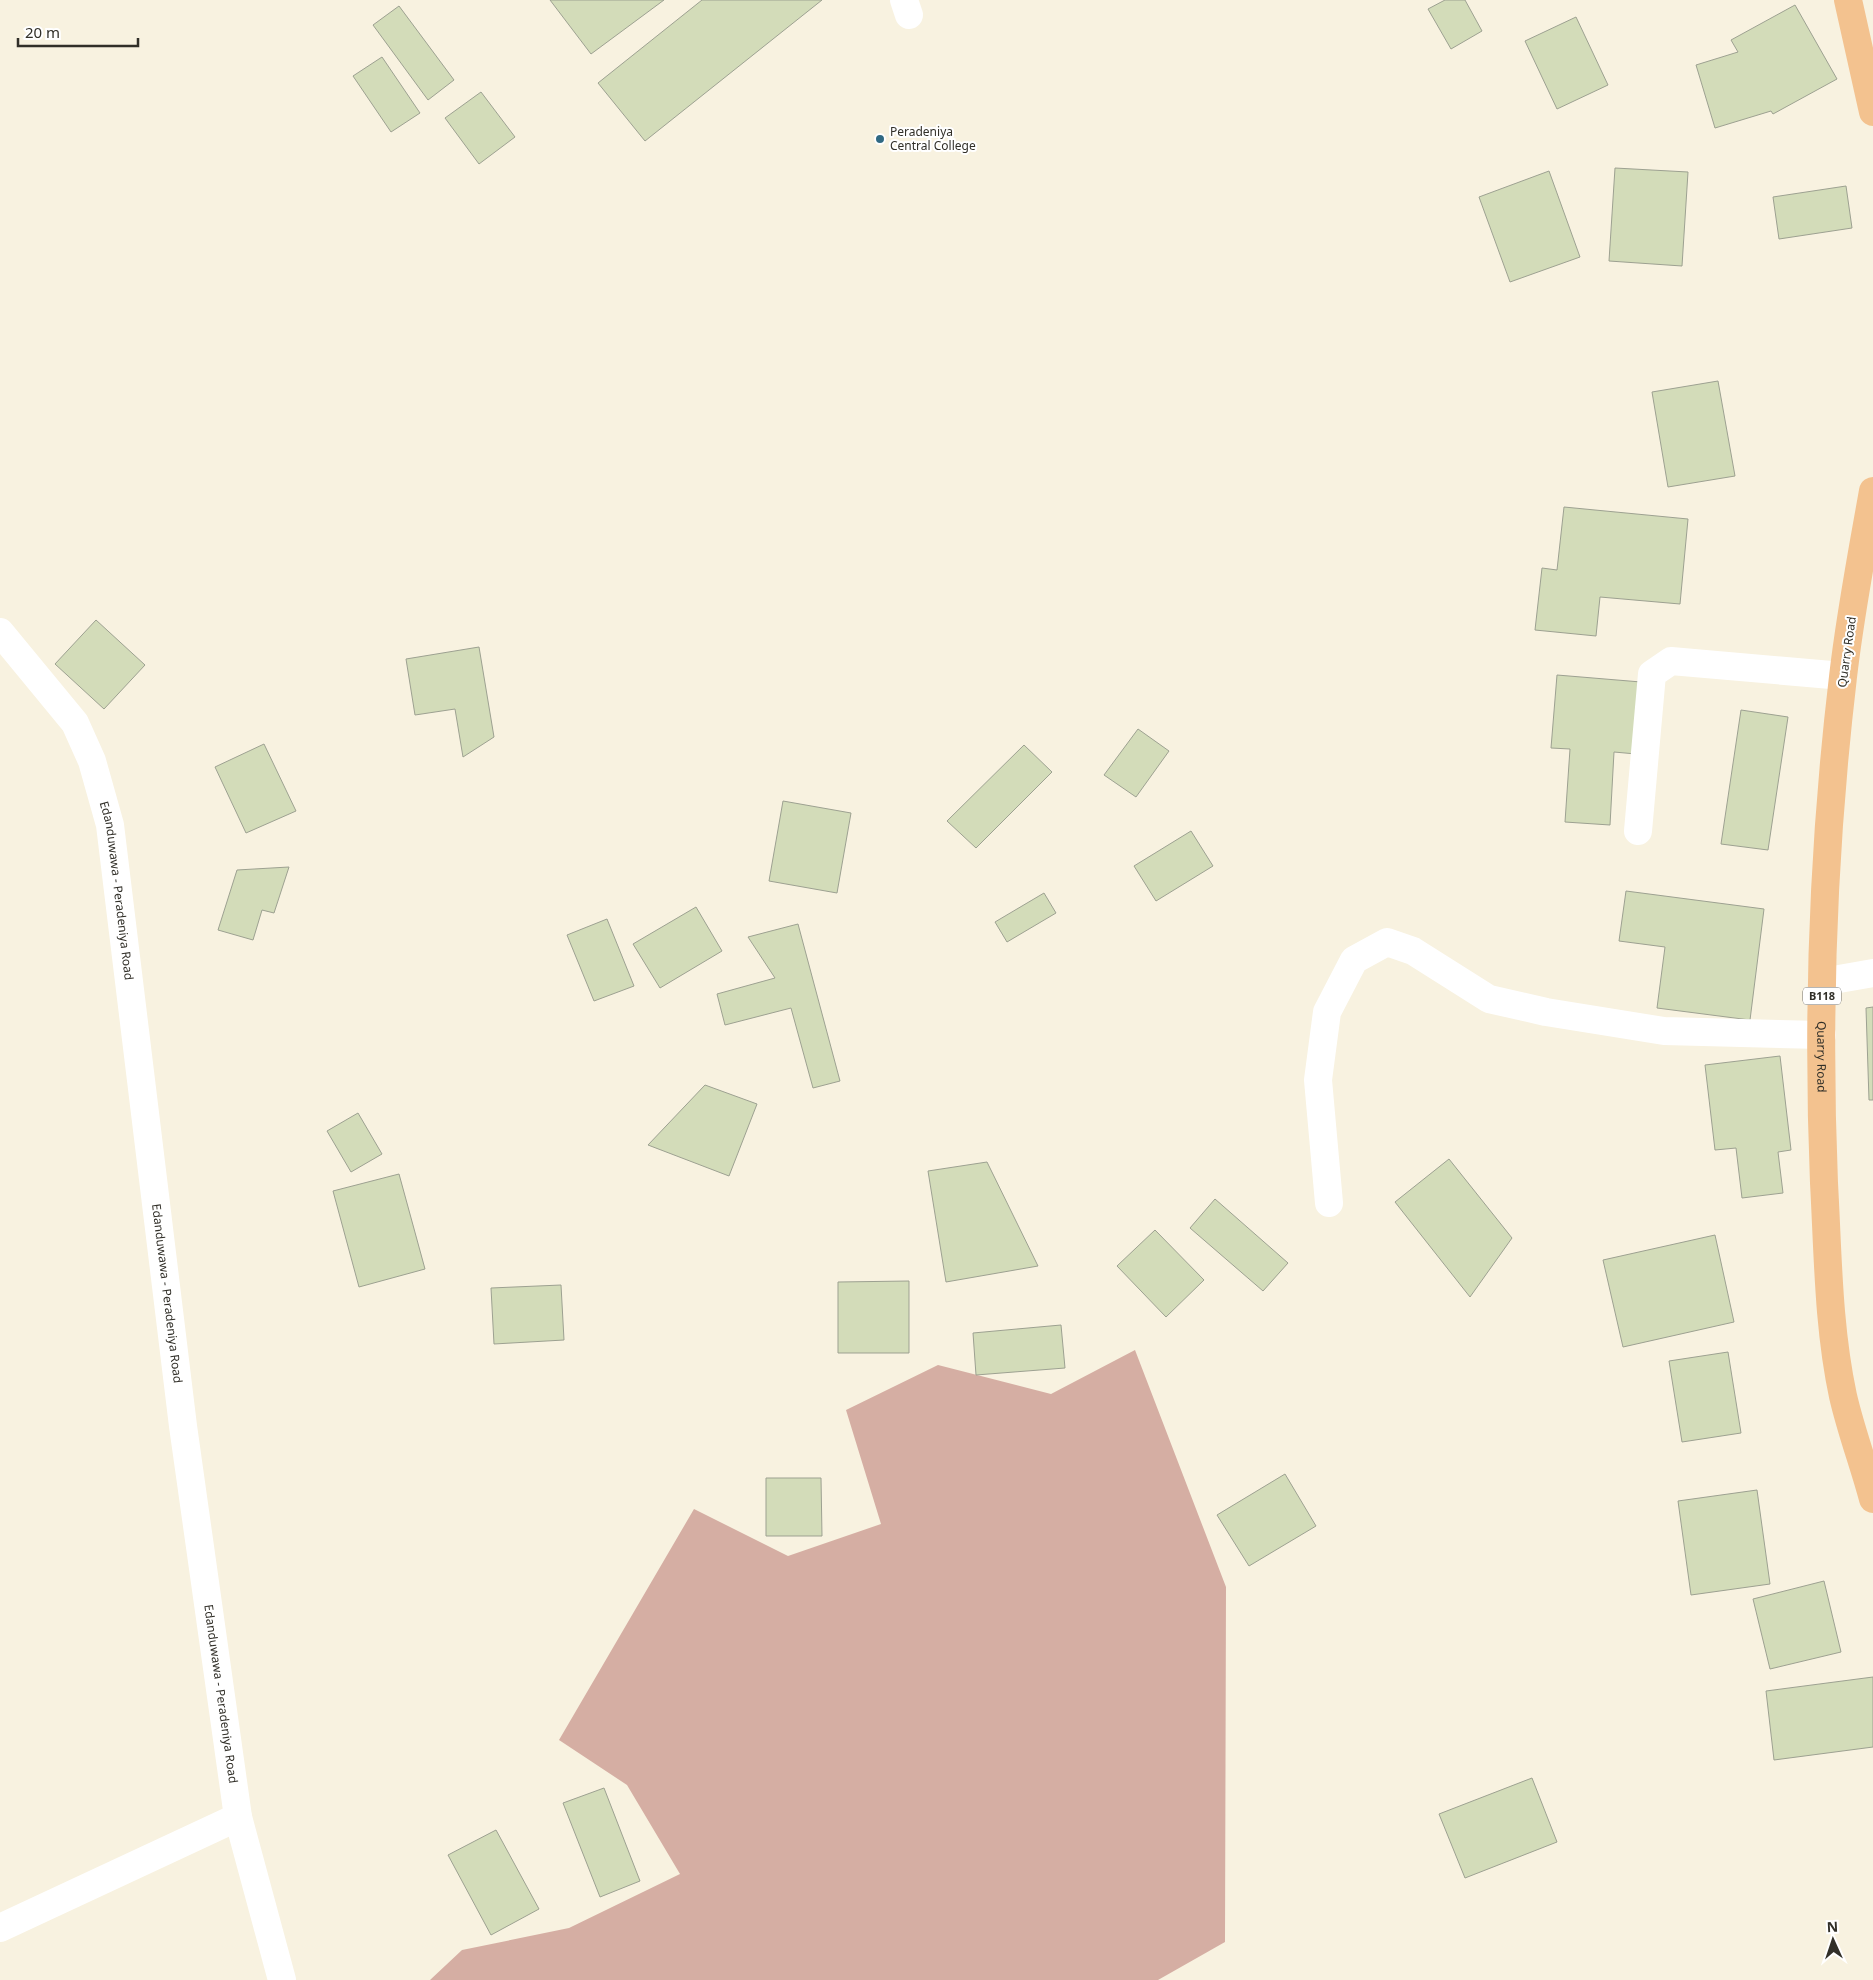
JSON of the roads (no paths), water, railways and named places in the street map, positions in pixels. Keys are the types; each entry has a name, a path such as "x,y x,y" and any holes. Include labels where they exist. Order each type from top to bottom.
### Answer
{"main road":[{"path":"1848,0 1873,112"},
{"name":"Quarry Road","path":"1873,490 1843,676 1829,821 1822,982 1822,1125 1830,1301 1844,1397 1873,1499"}],"street":[{"name":"Edanduwawa - Peradeniya Road","path":"0,632 75,723 92,761 110,825 183,1426 238,1817 282,1980"},
{"path":"1638,831 1652,674 1671,661 1843,676"},
{"path":"1329,1202 1318,1080 1327,1012 1354,960 1387,942 1413,951 1489,999 1546,1012 1664,1031 1822,1035"},
{"path":"1822,982 1873,973"},
{"path":"0,1928 238,1817"}],"place":[{"name":"Peradeniya Central College","path":"880,139"}]}
